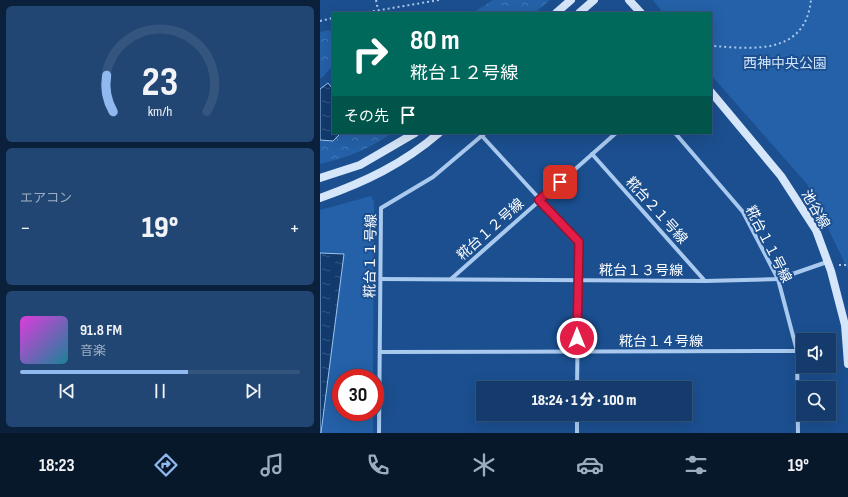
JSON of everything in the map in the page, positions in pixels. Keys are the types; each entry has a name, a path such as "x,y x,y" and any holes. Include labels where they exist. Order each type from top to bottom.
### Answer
{"street":[{"path":"557,12 571,0"},
{"path":"579,12 594,0"},
{"path":"629,0 640,12"},
{"name":"池谷線","path":"712,93 781,176 816,230 845,325 848,364"},
{"path":"320,178 360,165 412,134"},
{"path":"320,198 366,181 416,152 438,134"},
{"path":"484,134 539,200 579,242 577,381"},
{"name":"糀台１１号線","path":"379,433 381,208 433,178 484,134"},
{"name":"糀台１２号線","path":"451,279 615,134"},
{"name":"糀台１１号線","path":"676,134 742,212 778,279 796,344"},
{"name":"糀台２１号線","path":"592,154 705,281"},
{"name":"糀台１３号線","path":"381,279 705,281 778,279 827,262"},
{"name":"糀台１４号線","path":"380,352 577,353 796,351"},
{"name":"糀台１１号線","path":"798,373 798,433"},
{"path":"577,421 577,433"}],"path":[{"path":"376,0 378,10"},
{"path":"368,12 438,0"},
{"path":"712,48 713,46 754,49 770,47 790,39 804,25 811,0"},
{"path":"320,20 332,18"}],"green space":[{"path":"493,0 550,0 536,12 474,12"},
{"name":"西神中央公園","path":"653,0 848,0 848,270 807,184 712,76 712,12 662,12"},
{"path":"330,30 332,39 332,67 320,79 320,32"},
{"path":"340,134 390,134 375,144 357,152 320,164 320,140 333,141"},
{"path":"371,196 374,202 373,369 332,369 332,421 373,421 373,433 320,433 320,210"}],"water":[{"path":"328,83 332,88 332,134 340,134 333,141 320,140 320,89"},
{"path":"320,253 344,254 321,433 320,433"}],"route":[{"path":"560,182 539,200 579,242 577,338"}]}
